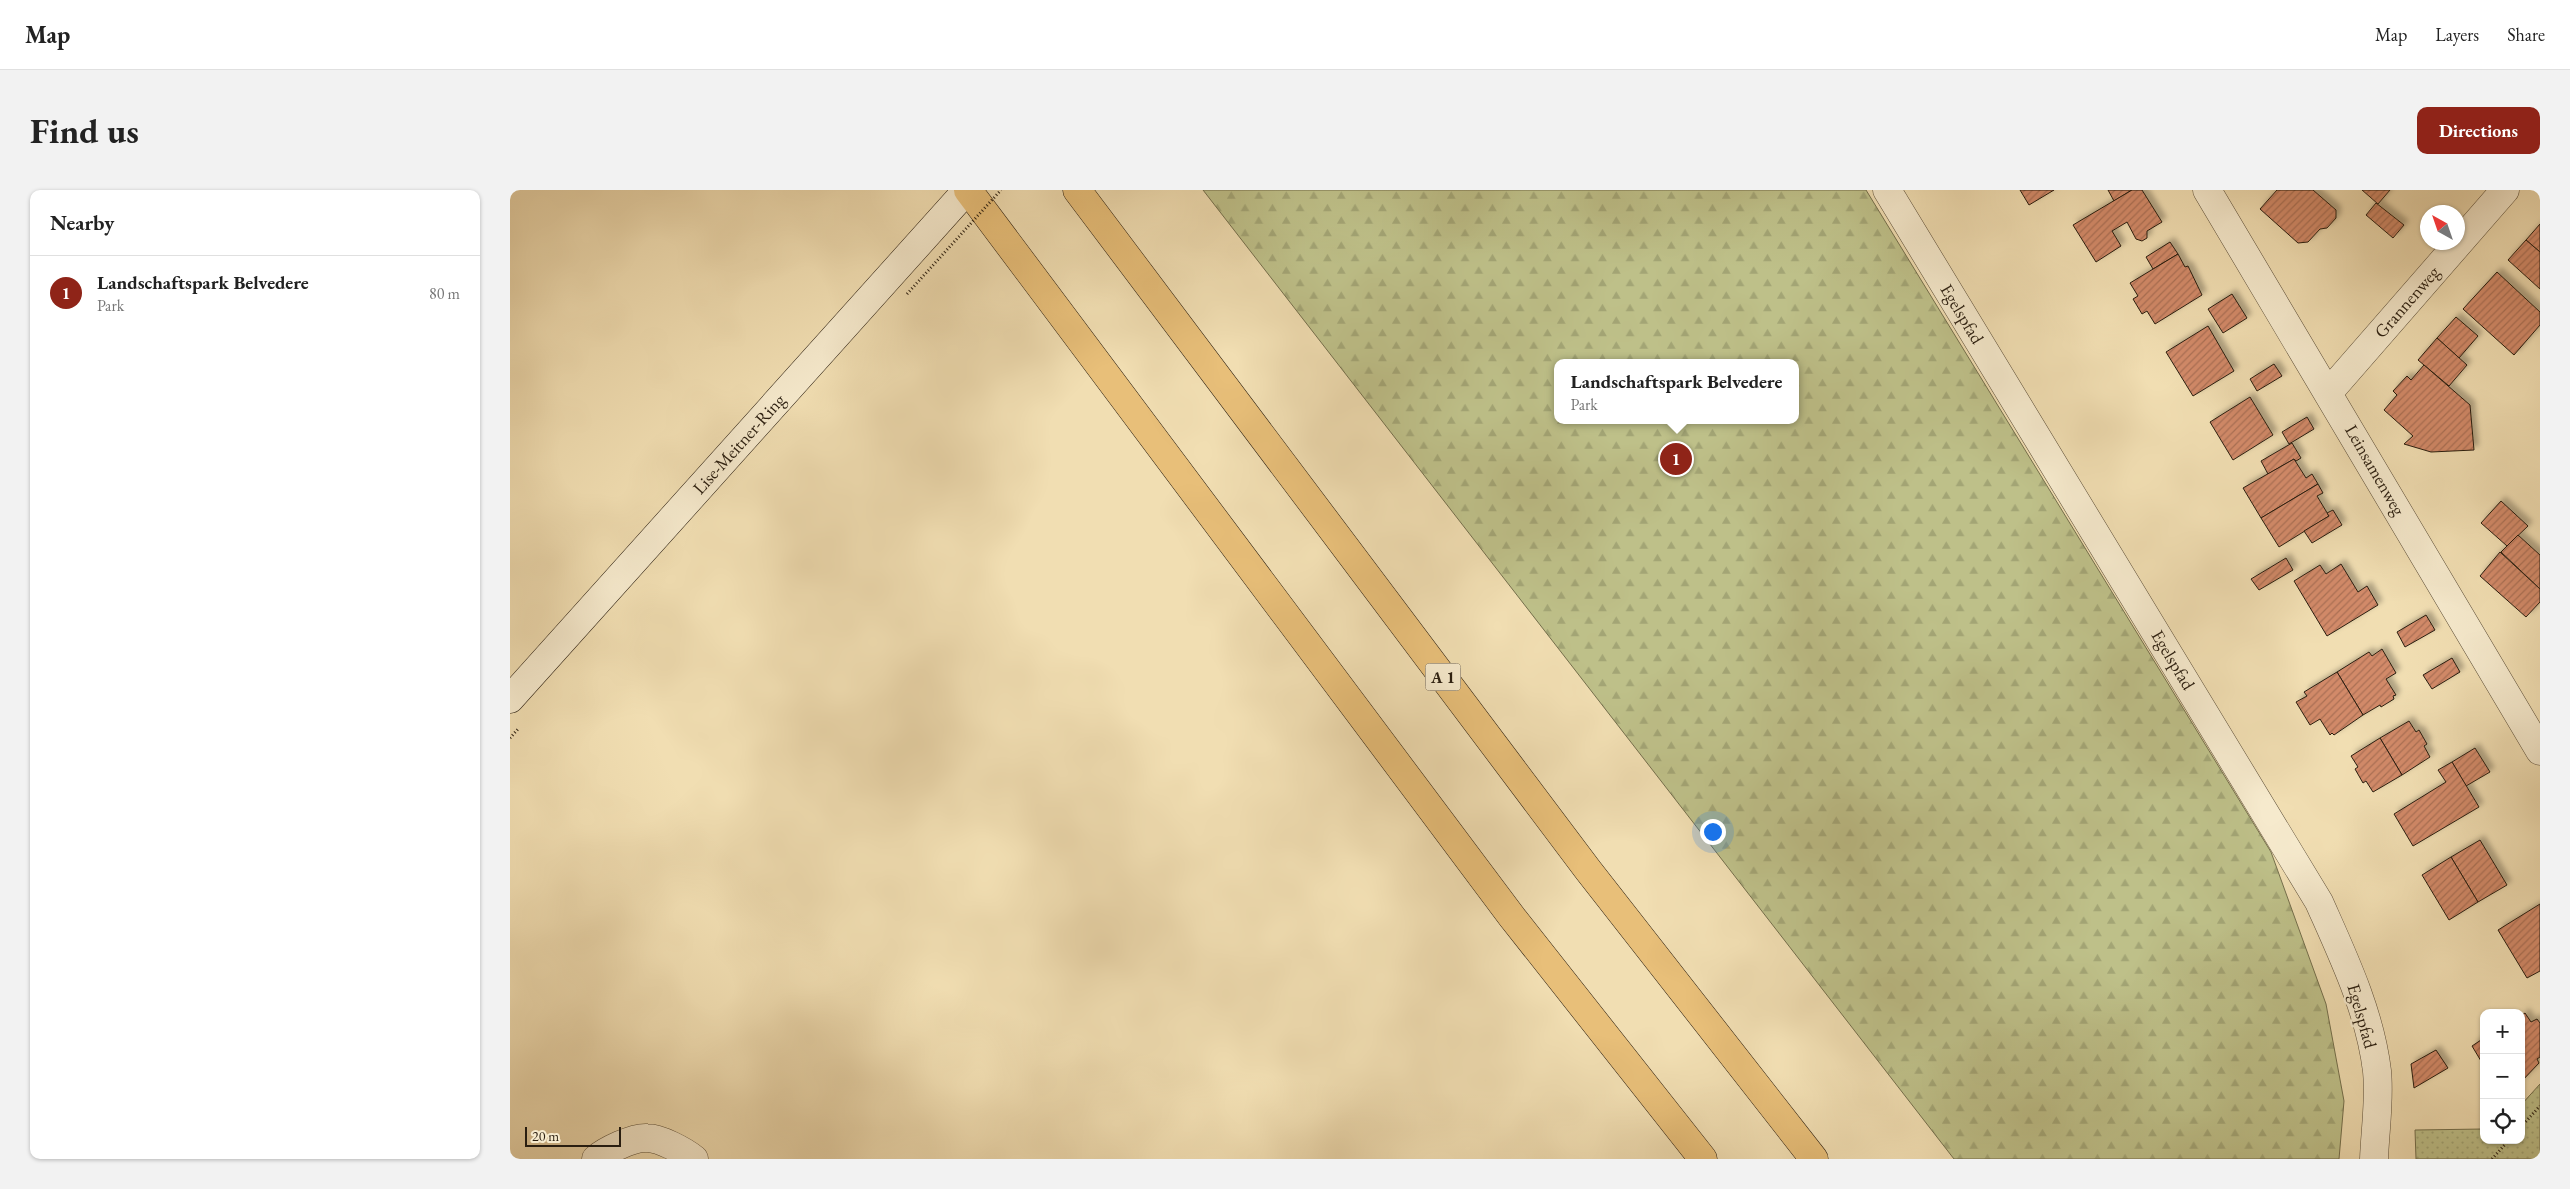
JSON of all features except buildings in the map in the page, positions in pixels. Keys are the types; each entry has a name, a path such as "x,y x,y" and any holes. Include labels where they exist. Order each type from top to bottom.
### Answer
{"highway":[{"path":"967,190 1512,917 1703,1159"},
{"name":"A 1","path":"1077,190 1576,854 1814,1159"}],"street":[{"name":"Lise-Meitner-Ring","path":"510,699 898,286 967,190"},
{"name":"Egelspfad","path":"1887,190 2319,902 2344,960 2368,1026 2377,1072 2374,1159"},
{"name":"Leinsamenweg","path":"2207,190 2329,392 2540,751"},
{"name":"Grannenweg","path":"2329,392 2505,190"},
{"path":"596,1159 606,1150 646,1138 684,1151 694,1159"}],"path":[{"path":"898,286 1001,190"},
{"path":"2525,1123 2540,1106"},
{"path":"2492,1159 2505,1144"}],"green space":[{"path":"1203,190 1866,190 2271,852 2326,1004 2344,1101 2339,1159 1954,1159"},
{"path":"2540,1084 2540,1159 2416,1159 2415,1130 2480,1129 2480,1144 2525,1144 2525,1101"}],"place":[{"name":"Landschaftspark Belvedere","path":"1676,459"}]}
